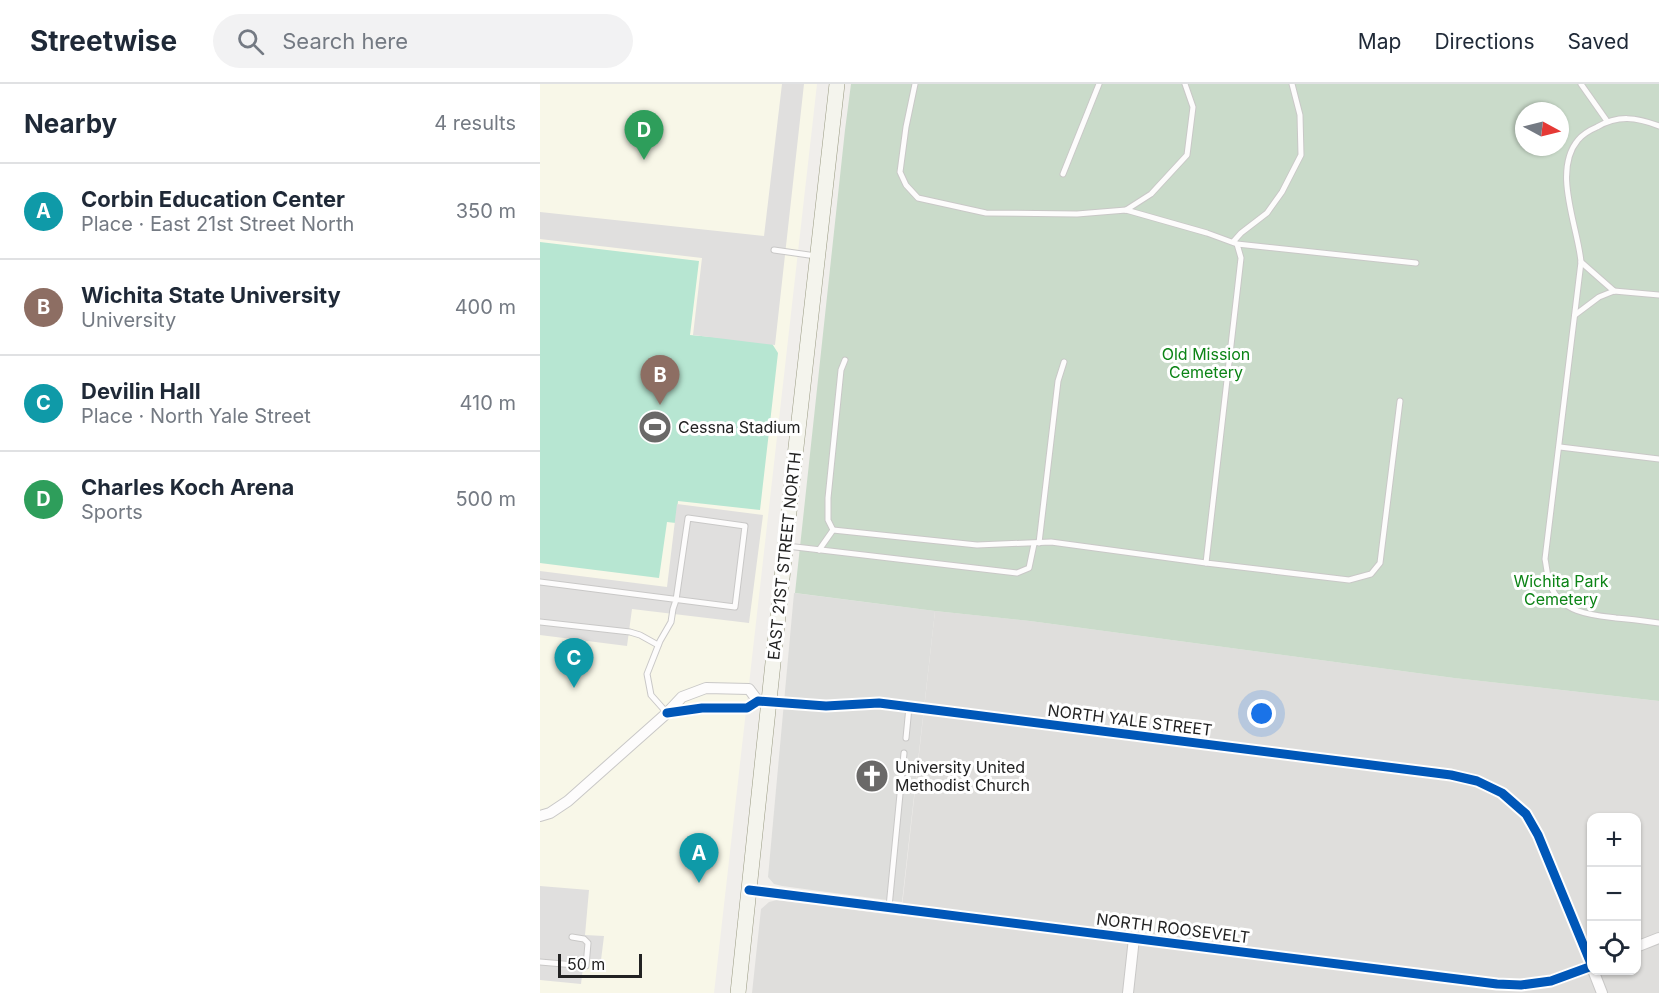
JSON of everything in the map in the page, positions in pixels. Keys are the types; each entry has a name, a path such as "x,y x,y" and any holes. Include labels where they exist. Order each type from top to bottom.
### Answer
{"main road":[{"name":"EAST 21ST STREET NORTH","path":"738,993 749,890 763,702 785,546 837,84"}],"street":[{"name":"NORTH YALE STREET","path":"540,816 550,813 568,801 682,697 706,688 749,689 763,702"},
{"name":"NORTH YALE STREET","path":"667,713 702,708 747,708 763,702 826,706 879,703 1451,775 1477,781 1502,793 1526,814 1539,835 1587,956"},
{"name":"NORTH ROOSEVELT","path":"749,890 1497,984 1521,985 1551,981 1587,968"},
{"path":"1128,993 1134,938"},
{"path":"1641,945 1659,938"},
{"path":"1595,975 1602,993"}],"lane":[{"path":"915,84 900,172 906,184 918,198 986,213 1077,214 1126,210 1235,243 1416,263"},
{"path":"1063,174 1099,84"},
{"path":"1126,210 1151,194 1186,155 1193,107 1185,84"},
{"path":"1235,243 1241,233 1267,213 1282,192 1301,155 1300,115 1292,84"},
{"path":"1581,84 1607,121"},
{"path":"1659,126 1627,118 1607,121 1587,132 1577,141 1569,157 1567,192 1580,246 1581,262 1545,559 1554,592 1566,605 1576,611 1659,623"},
{"path":"1206,563 1241,258 1235,243"},
{"path":"774,250 817,256"},
{"path":"1581,262 1614,291"},
{"path":"1575,315 1599,297 1614,291 1659,295"},
{"path":"833,530 828,520 828,498 841,370 845,360"},
{"path":"785,546 1017,573 1029,568 1037,544 1058,381 1064,362"},
{"path":"833,530 977,545 1051,542 1349,580 1371,574 1380,563 1400,401"},
{"path":"1560,447 1659,459"},
{"path":"540,582 676,600 735,607 746,526 687,518 676,600 671,622 658,645 647,674 651,695 667,713"},
{"path":"819,550 833,530"},
{"path":"540,622 630,632 658,645"},
{"path":"906,738 909,707"},
{"path":"889,907 904,753"},
{"path":"540,962 586,966 588,944 584,939 572,937"}],"shaded area":[{"path":"540,84 817,84 714,993 540,993"},
{"path":"782,84 804,84 775,345 693,335 702,258 540,239 540,212 764,236"},
{"path":"677,504 763,515 749,623 632,609 627,646 540,635 540,571 667,587"},
{"path":"794,593 935,611 902,902 782,886 774,884 768,877"},
{"path":"935,611 1030,621 1454,678 1659,701 1659,993 752,993 761,909 769,902 777,900 901,916"},
{"path":"540,886 589,890 585,935 604,936 601,960 584,959 581,984 540,980"}],"green space":[{"name":"Old Mission Cemetery","path":"851,84 1659,84 1659,701 1454,678 1030,621 795,593"},
{"name":"Cessna Stadium","path":"540,242 699,261 690,335 771,342 778,353 760,510 678,501 676,523 667,522 659,578 540,563"}],"cycle path":[{"path":"667,713 702,708 747,708 758,701 826,706 879,703 1451,775 1477,781 1502,793 1526,814 1538,835 1587,954"},
{"path":"749,890 1497,984 1521,985 1551,981 1587,968"}],"place":[{"name":"Charles Koch Arena","path":"644,160"},
{"name":"Wichita State University","path":"660,405"},
{"name":"Cessna Stadium","path":"655,427"},
{"name":"Devilin Hall","path":"574,688"},
{"name":"University United Methodist Church","path":"872,776"},
{"name":"Corbin Education Center","path":"699,883"}],"park label":[{"name":"Wichita Park Cemetery","path":"1561,590"}]}
